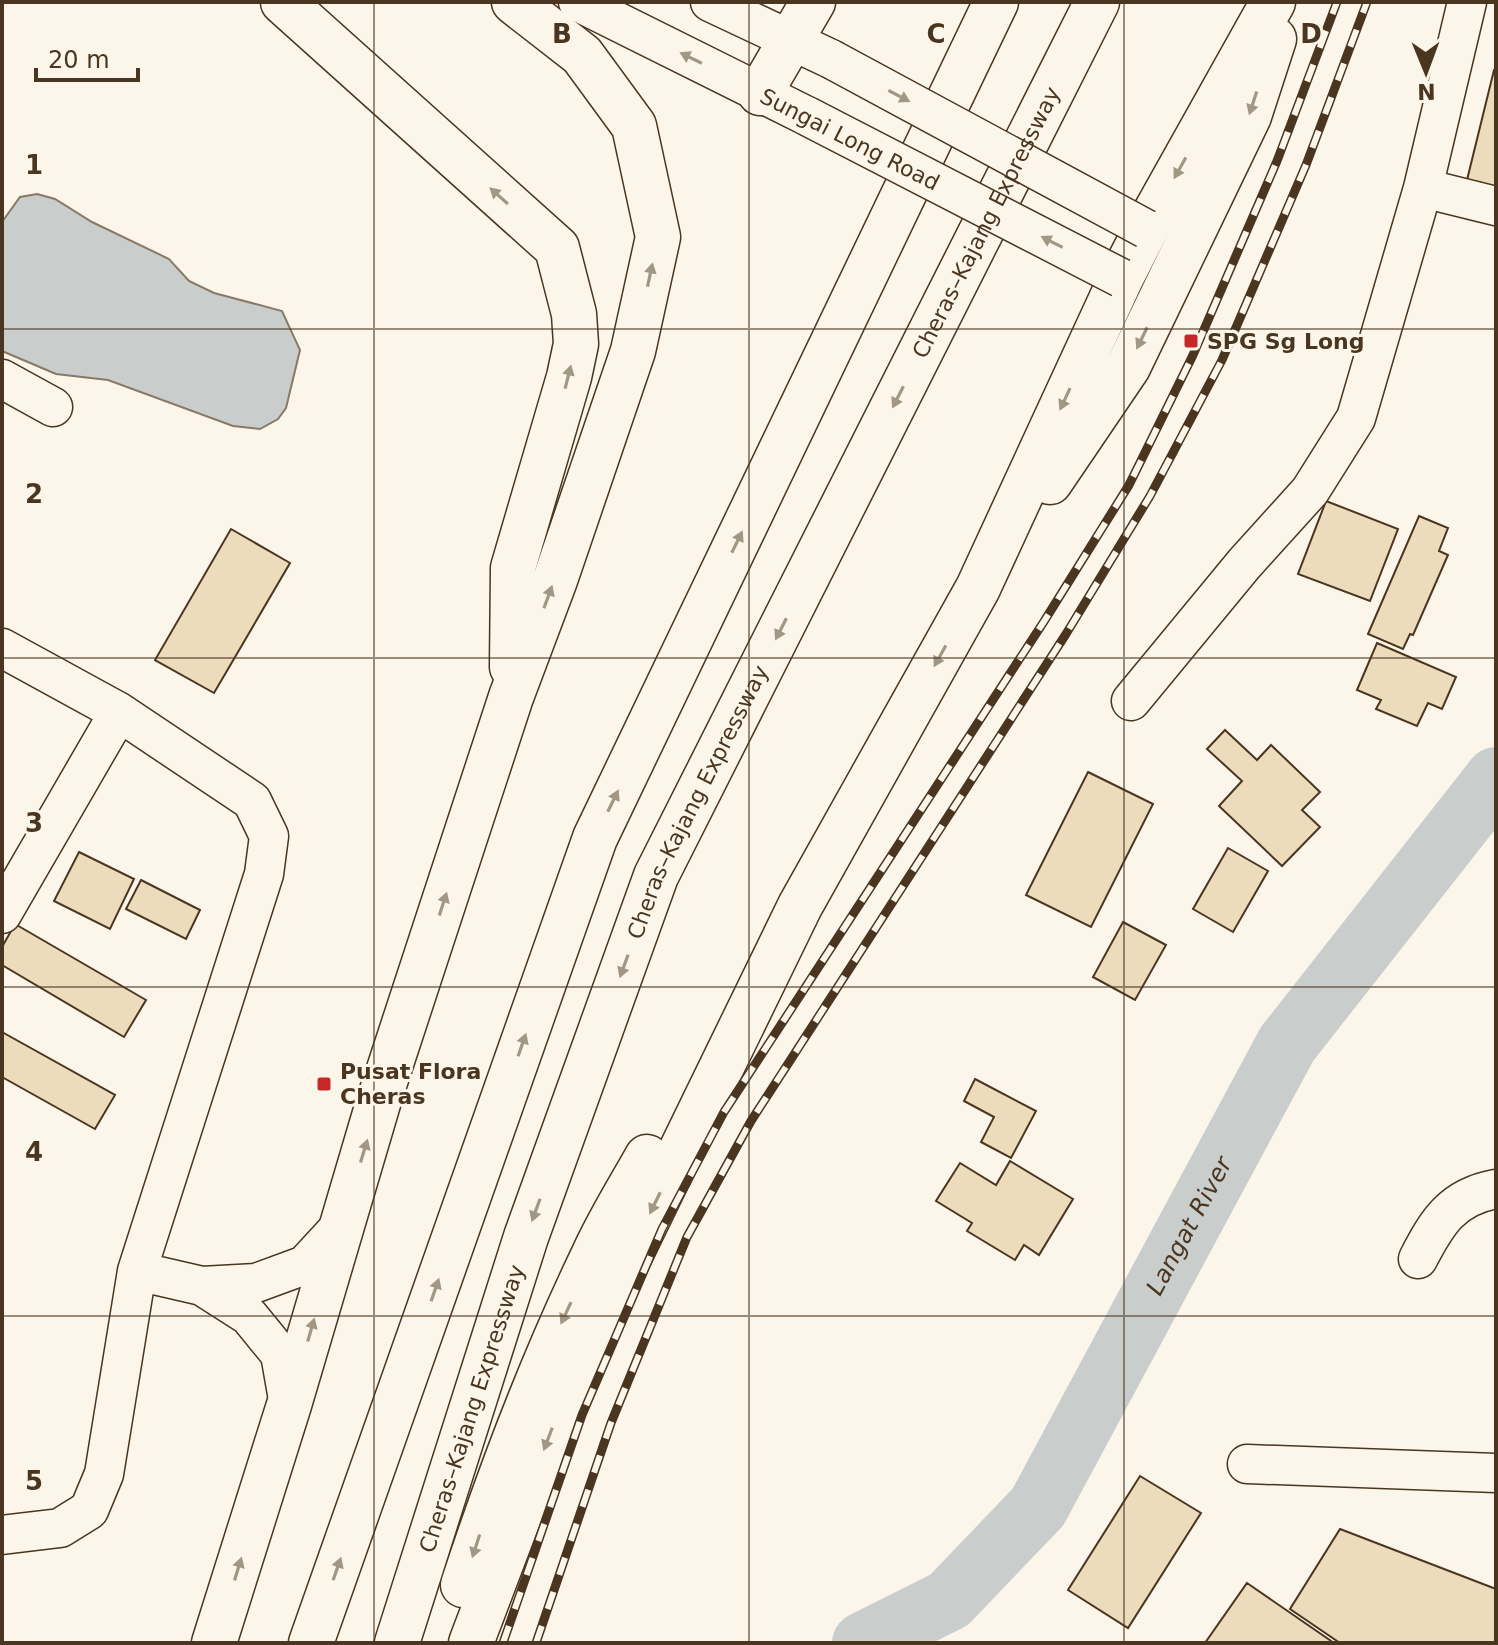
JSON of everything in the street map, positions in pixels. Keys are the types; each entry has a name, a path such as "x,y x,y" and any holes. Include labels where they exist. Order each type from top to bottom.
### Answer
{"highway":[{"path":"283,2 557,248 574,314 576,344 513,568 511,697"},
{"path":"214,1643 289,1405 379,1100 511,697 555,580 633,351 658,237 634,126 582,55 514,2"},
{"path":"760,93 813,2"},
{"path":"311,1643 595,838 996,2"},
{"name":"Cheras–Kajang Expressway","path":"397,1643 526,1237 656,876 1097,2"},
{"path":"471,1643 577,1364 800,906 978,588 1121,278 1273,2"},
{"path":"978,588 1128,367 1249,116 1285,2"},
{"path":"443,1643 501,1472 550,1349 595,1251 710,1041 800,906"}],"street":[{"name":"Sungai Long Road","path":"578,2 1121,278"},
{"path":"710,2 831,59 1146,229"},
{"path":"1131,701 1244,564 1310,491 1356,418 1423,188 1467,2"},
{"path":"1423,188 1496,206"},
{"path":"2,379 53,407"},
{"path":"2,648 119,712 252,801 269,836 264,874 137,1271 104,1474 89,1510 60,1528 2,1535"},
{"path":"2,914 119,712"},
{"path":"1418,1259 1437,1222 1473,1193 1496,1189"},
{"path":"137,1271 202,1286 256,1283 305,1265 341,1226"},
{"path":"202,1286 249,1316 280,1354 289,1405"},
{"path":"1247,1464 1496,1473"}],"shaded area":[{"path":"37,194 55,199 92,222 169,259 189,281 214,293 282,311 300,350 286,408 278,419 260,429 233,426 108,380 56,374 2,351 2,222 20,197"}],"building":[{"path":"1496,70 1496,187 1467,180"},
{"path":"1326,501 1398,529 1370,601 1298,574"},
{"path":"1419,516 1448,528 1439,551 1448,555 1413,635 1410,634 1403,649 1368,634"},
{"path":"231,529 290,563 214,693 155,660"},
{"path":"1377,643 1456,677 1442,709 1428,703 1417,726 1376,709 1381,700 1357,690"},
{"path":"1225,730 1257,760 1271,745 1320,792 1302,810 1320,827 1282,866 1219,806 1242,781 1207,749"},
{"path":"1088,772 1153,804 1091,927 1026,895"},
{"path":"1228,848 1268,871 1233,932 1193,909"},
{"path":"79,852 134,879 110,929 54,901"},
{"path":"141,880 200,910 186,939 126,909"},
{"path":"1123,922 1166,945 1135,1000 1093,977"},
{"path":"15,924 146,1000 124,1037 2,965 2,947"},
{"path":"2,1032 115,1095 95,1129 2,1077"},
{"path":"975,1079 1036,1111 1011,1158 981,1142 994,1117 964,1101"},
{"path":"1010,1161 1073,1199 1039,1255 1024,1245 1015,1260 967,1231 972,1223 936,1201 960,1163 996,1185"},
{"path":"1140,1476 1201,1513 1128,1628 1068,1590"},
{"path":"1340,1529 1496,1589 1496,1643 1340,1643 1290,1609"},
{"path":"1247,1583 1334,1643 1205,1643"}],"waterway":[{"name":"Langat River","path":"863,1643 949,1600 1038,1507 1287,1044 1496,778"}],"railway":[{"path":"503,1643 582,1415 662,1229 724,1112 1043,623 1129,485 1193,355 1277,161 1337,2"},
{"path":"536,1643 611,1423 687,1237 751,1121 1066,634 1150,496 1222,360 1306,165 1367,2"}],"place":[{"name":"SPG Sg Long","path":"1191,341"},
{"name":"Pusat Flora Cheras","path":"324,1084"}]}
